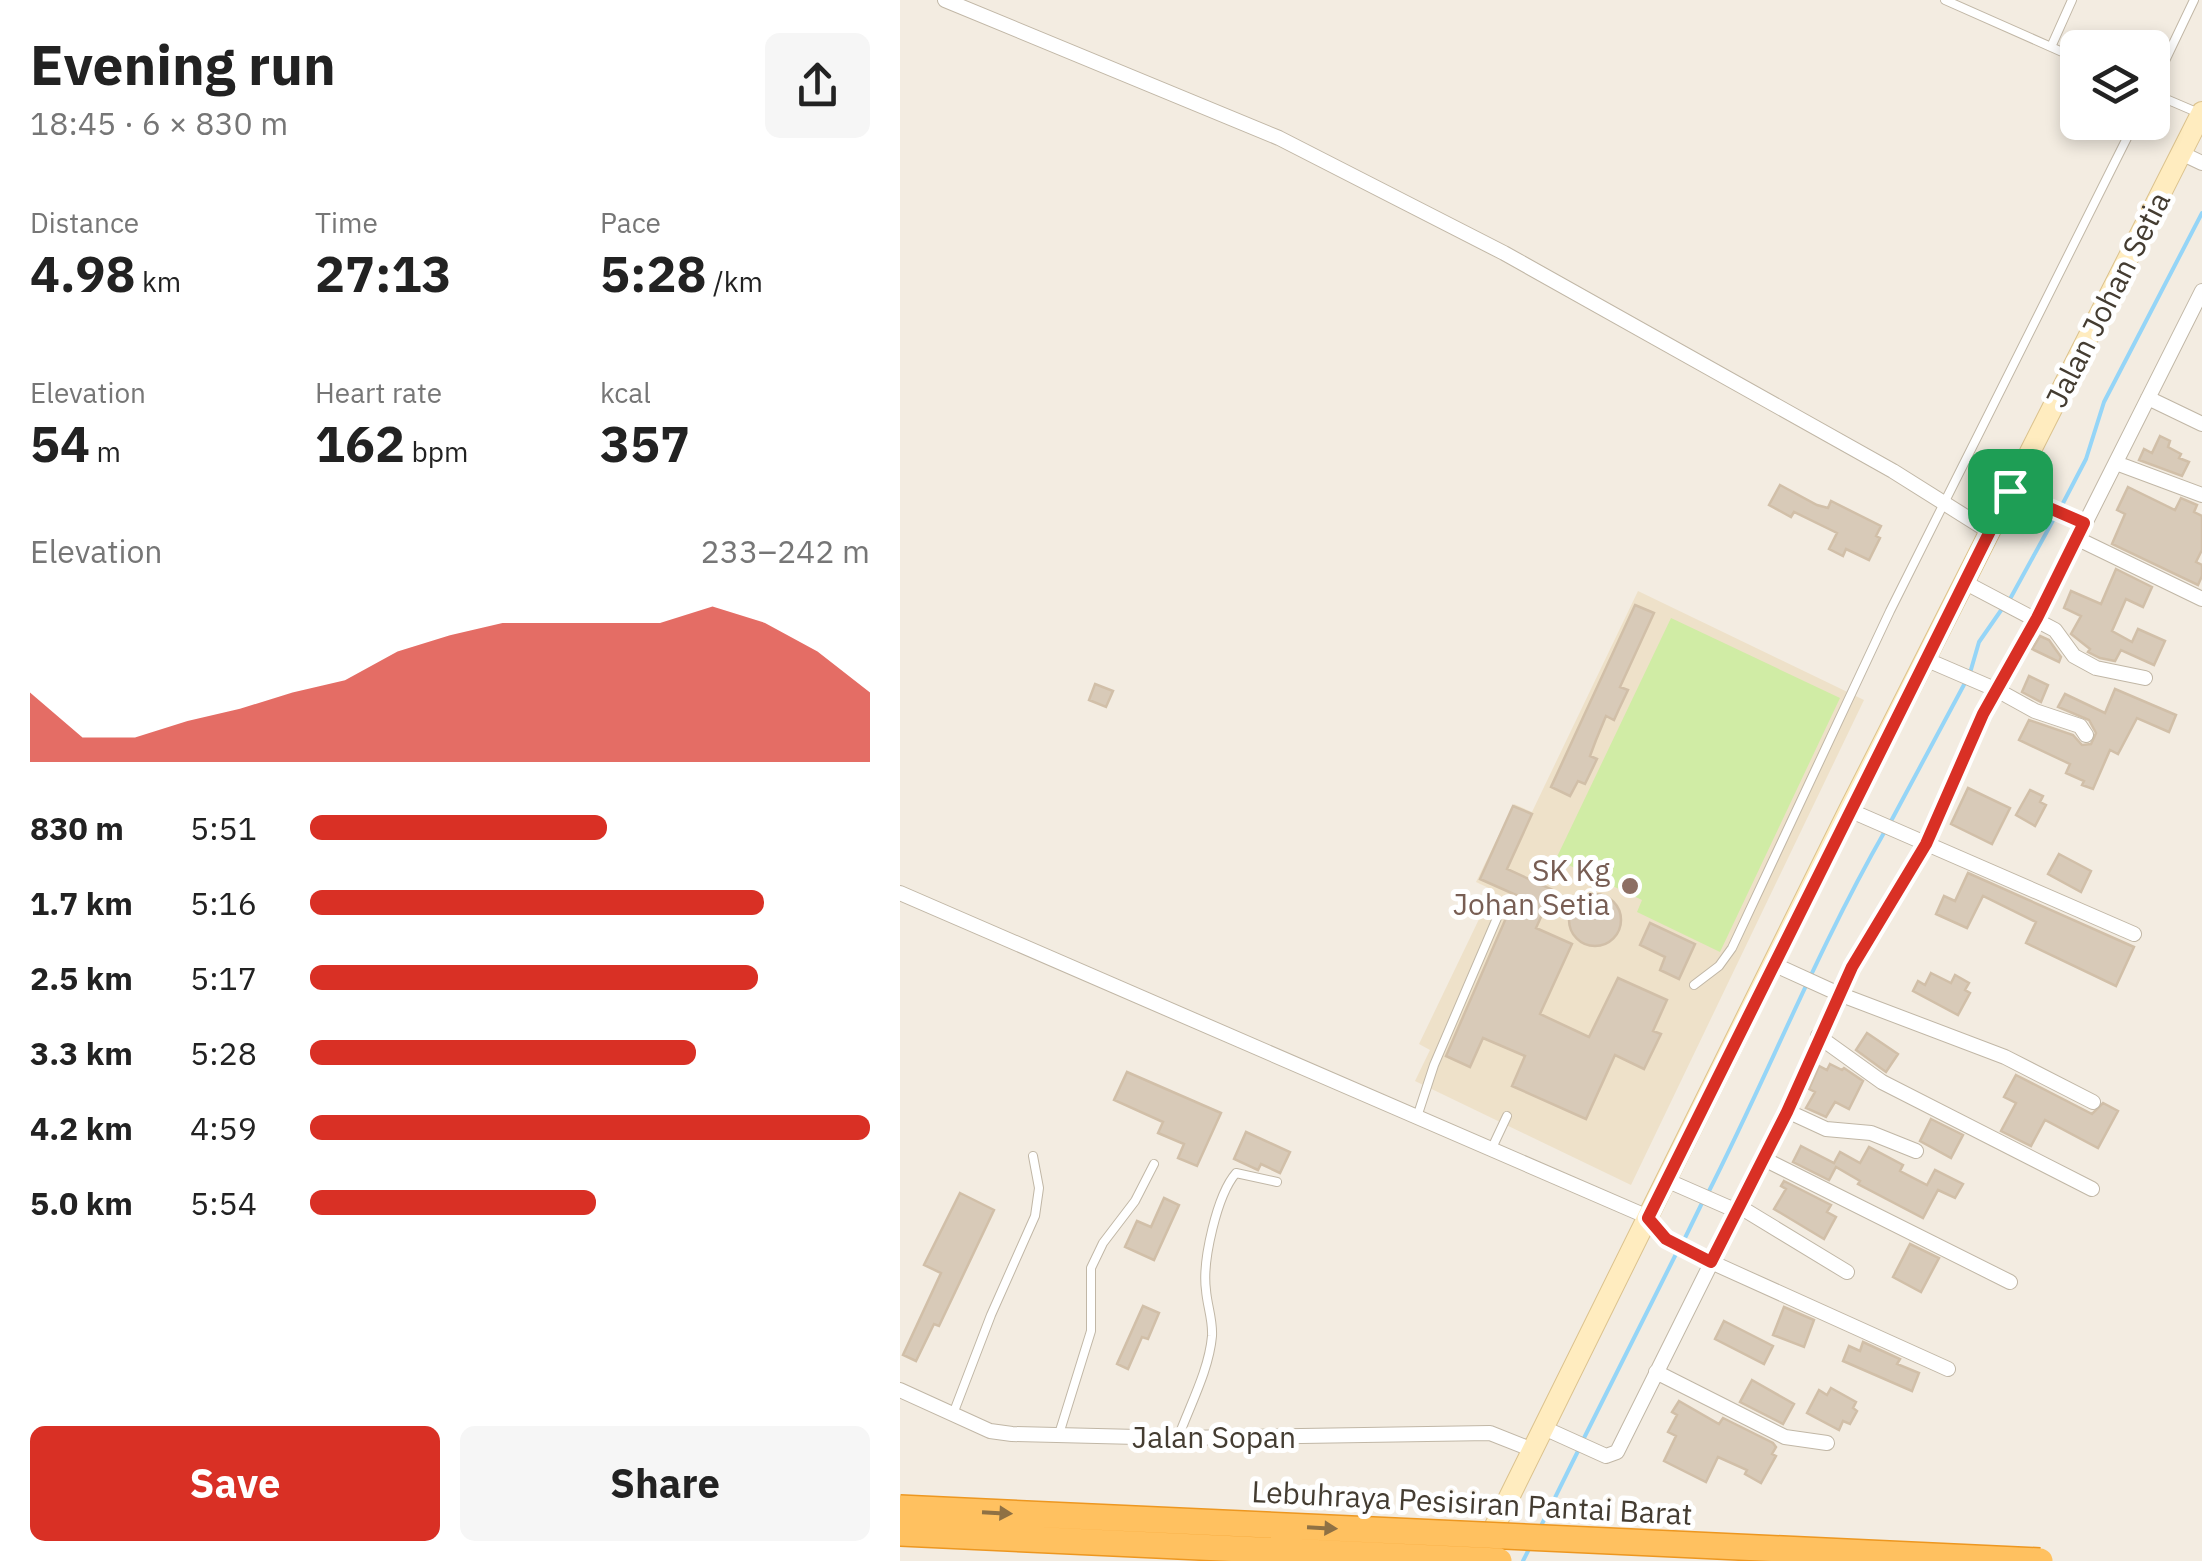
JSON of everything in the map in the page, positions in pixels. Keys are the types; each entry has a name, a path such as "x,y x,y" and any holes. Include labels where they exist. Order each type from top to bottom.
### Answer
{"highway":[{"name":"Lebuhraya Pesisiran Pantai Barat","path":"900,1508 2040,1561"},
{"name":"Lebuhraya Pesisiran Pantai Barat","path":"900,1533 1499,1561"}],"main road":[{"name":"Jalan Johan Setia","path":"1478,1561 1666,1180 1782,968 1849,810 1934,663 1973,586 1990,532 2020,495 2195,159 2201,113"}],"street":[{"path":"946,0 1296,147 1504,253 1990,532"},
{"path":"1544,1428 1606,1456 1617,1452 1707,1260 1787,1112 1834,992 1922,841 1994,688 2202,292"},
{"path":"2148,398 2202,424"},
{"path":"2116,462 2202,495"},
{"path":"2020,495 2080,521"},
{"path":"2076,538 2202,599"},
{"path":"1973,586 2055,630 2074,656 2096,668 2146,678"},
{"path":"1934,663 2035,710 2080,726 2086,735"},
{"path":"1849,810 2134,934"},
{"path":"900,893 1648,1218 1666,1239 1707,1260 1948,1369"},
{"path":"1782,968 1834,992 2005,1057 2093,1102"},
{"path":"1818,1036 1882,1082 2092,1189"},
{"path":"1787,1112 1826,1129 1871,1133 1916,1152"},
{"path":"1764,1159 2010,1282"},
{"path":"1666,1180 1735,1207 1848,1272"},
{"path":"1656,1372 1784,1436 1827,1443"},
{"name":"Jalan Sopan","path":"900,1390 990,1430 1012,1434 1178,1438 1490,1433 1533,1450"}],"lane":[{"path":"1945,0 2060,51"},
{"path":"2050,47 2072,0"},
{"path":"2170,51 2194,0"},
{"path":"2170,98 2201,113"},
{"path":"1694,985 1720,966 1732,948 1890,611 2127,140"},
{"path":"1417,1117 1434,1065 1500,911"},
{"path":"1491,1150 1507,1116"},
{"path":"953,1414 1035,1216 1039,1188 1032,1156"},
{"path":"1059,1434 1088,1346 1090,1268 1154,1164"},
{"path":"1178,1438 1210,1349 1206,1258 1224,1194 1236,1173 1277,1182"}],"shaded area":[{"name":"SK Kg Johan Setia","path":"1638,591 1864,700 1631,1185 1415,1081 1430,1050 1419,1044 1493,890 1476,882 1514,804 1532,812"}],"green space":[{"path":"1671,618 1840,698 1720,952 1637,912 1642,900 1556,859"}],"building":[{"path":"2160,436 2170,441 2168,447 2181,454 2179,458 2189,462 2182,476 2139,460 2144,449 2152,453"},
{"path":"1780,485 1817,505 1828,508 1831,501 1881,526 1876,536 1880,538 1869,560 1846,549 1843,556 1829,549 1837,533 1794,512 1791,517 1769,505"},
{"path":"2128,487 2175,510 2181,498 2197,505 2194,512 2202,516 2202,550 2196,562 2202,565 2202,576 2198,585 2112,544 2125,514 2117,510"},
{"path":"2116,569 2152,587 2143,607 2126,599 2112,631 2132,642 2138,629 2165,641 2154,665 2121,650 2115,661 2100,658 2088,652 2090,649 2071,634 2081,616 2064,608 2071,591 2101,604"},
{"path":"1635,605 1654,613 1620,687 1628,690 1614,720 1606,716 1590,756 1597,759 1585,784 1578,781 1570,796 1551,787"},
{"path":"2040,636 2049,640 2061,657 2059,662 2032,649"},
{"path":"2029,676 2048,685 2041,702 2022,692"},
{"path":"1095,684 1113,691 1106,707 1089,700"},
{"path":"2115,689 2176,715 2169,732 2137,718 2118,754 2110,750 2093,789 2066,773 2070,764 2019,740 2029,720 2073,735 2082,745 2091,744 2096,733 2089,720 2058,707 2065,694 2105,713"},
{"path":"1968,788 2010,808 1992,844 1951,824"},
{"path":"2030,790 2043,796 2040,802 2046,805 2035,826 2016,815"},
{"path":"1513,806 1532,814 1507,869 1553,890 1536,928 1572,944 1540,1014 1589,1037 1618,978 1667,1000 1653,1031 1661,1034 1644,1069 1615,1055 1586,1119 1512,1086 1525,1056 1483,1038 1470,1067 1446,1056 1516,895 1480,879"},
{"path":"2059,854 2091,871 2081,892 2048,874"},
{"path":"1968,873 2134,947 2116,986 2026,943 2036,922 1983,896 1967,928 1936,914 1944,896 1955,901"},
{"path":"1595,894 1613,902 1621,920 1613,938 1595,946 1577,938 1569,920 1577,902"},
{"path":"1650,923 1695,944 1679,979 1660,970 1665,957 1640,945"},
{"path":"1931,973 1951,983 1955,975 1969,983 1965,990 1970,993 1958,1015 1913,991 1918,981 1925,985"},
{"path":"1867,1033 1898,1054 1886,1072 1856,1050"},
{"path":"1830,1064 1863,1081 1849,1109 1835,1102 1826,1117 1806,1108 1815,1092 1809,1089 1819,1066 1827,1070"},
{"path":"1127,1072 1221,1113 1197,1166 1178,1158 1184,1144 1158,1133 1163,1122 1114,1100"},
{"path":"2016,1075 2092,1114 2103,1103 2118,1111 2098,1148 2045,1120 2031,1146 2001,1131 2016,1103 2004,1097"},
{"path":"1931,1119 1963,1135 1951,1158 1920,1141"},
{"path":"1246,1132 1290,1152 1280,1173 1261,1164 1258,1170 1234,1159"},
{"path":"1801,1146 1834,1163 1840,1152 1860,1163 1869,1147 1903,1165 1900,1171 1927,1185 1935,1170 1963,1184 1955,1198 1938,1190 1923,1218 1858,1184 1860,1181 1836,1167 1829,1180 1793,1162"},
{"path":"1784,1181 1831,1205 1827,1212 1836,1217 1824,1239 1774,1209 1786,1189 1781,1186"},
{"path":"960,1193 994,1210 939,1326 934,1324 916,1361 903,1355 941,1273 924,1265"},
{"path":"1164,1198 1179,1205 1154,1260 1125,1247 1137,1221 1151,1227"},
{"path":"1910,1244 1939,1258 1921,1292 1893,1277"},
{"path":"1143,1306 1159,1313 1148,1339 1142,1337 1128,1369 1117,1364"},
{"path":"1784,1307 1814,1320 1804,1347 1773,1335"},
{"path":"1724,1321 1773,1346 1764,1364 1715,1339"},
{"path":"1863,1342 1900,1359 1897,1364 1919,1373 1912,1391 1843,1361 1849,1346 1860,1351"},
{"path":"1752,1380 1794,1404 1783,1424 1740,1402"},
{"path":"1831,1388 1856,1402 1853,1408 1857,1411 1850,1424 1843,1421 1839,1430 1807,1413 1819,1390 1827,1395"},
{"path":"1679,1401 1719,1424 1723,1418 1773,1443 1776,1447 1772,1454 1776,1456 1761,1483 1745,1474 1747,1470 1718,1457 1706,1482 1664,1461 1676,1436 1668,1432"}],"waterway":[{"path":"2061,507 2086,459 2104,402 2202,213"},
{"path":"2010,599 2056,515"},
{"path":"1970,673 1979,642 2004,606"},
{"path":"1890,823 1966,681"},
{"path":"1707,1195 1838,920 1885,831"},
{"path":"1682,1244 1702,1203"},
{"path":"1583,1440 1677,1252"},
{"path":"1539,1530 1579,1449"},
{"path":"1523,1561 1530,1547"}],"place":[{"name":"SK Kg Johan Setia","path":"1630,886"}],"route":[{"path":"2010,491 2084,523 1983,714 1926,844 1852,967 1787,1112 1711,1262 1666,1239 1648,1218 2010,491"}]}
